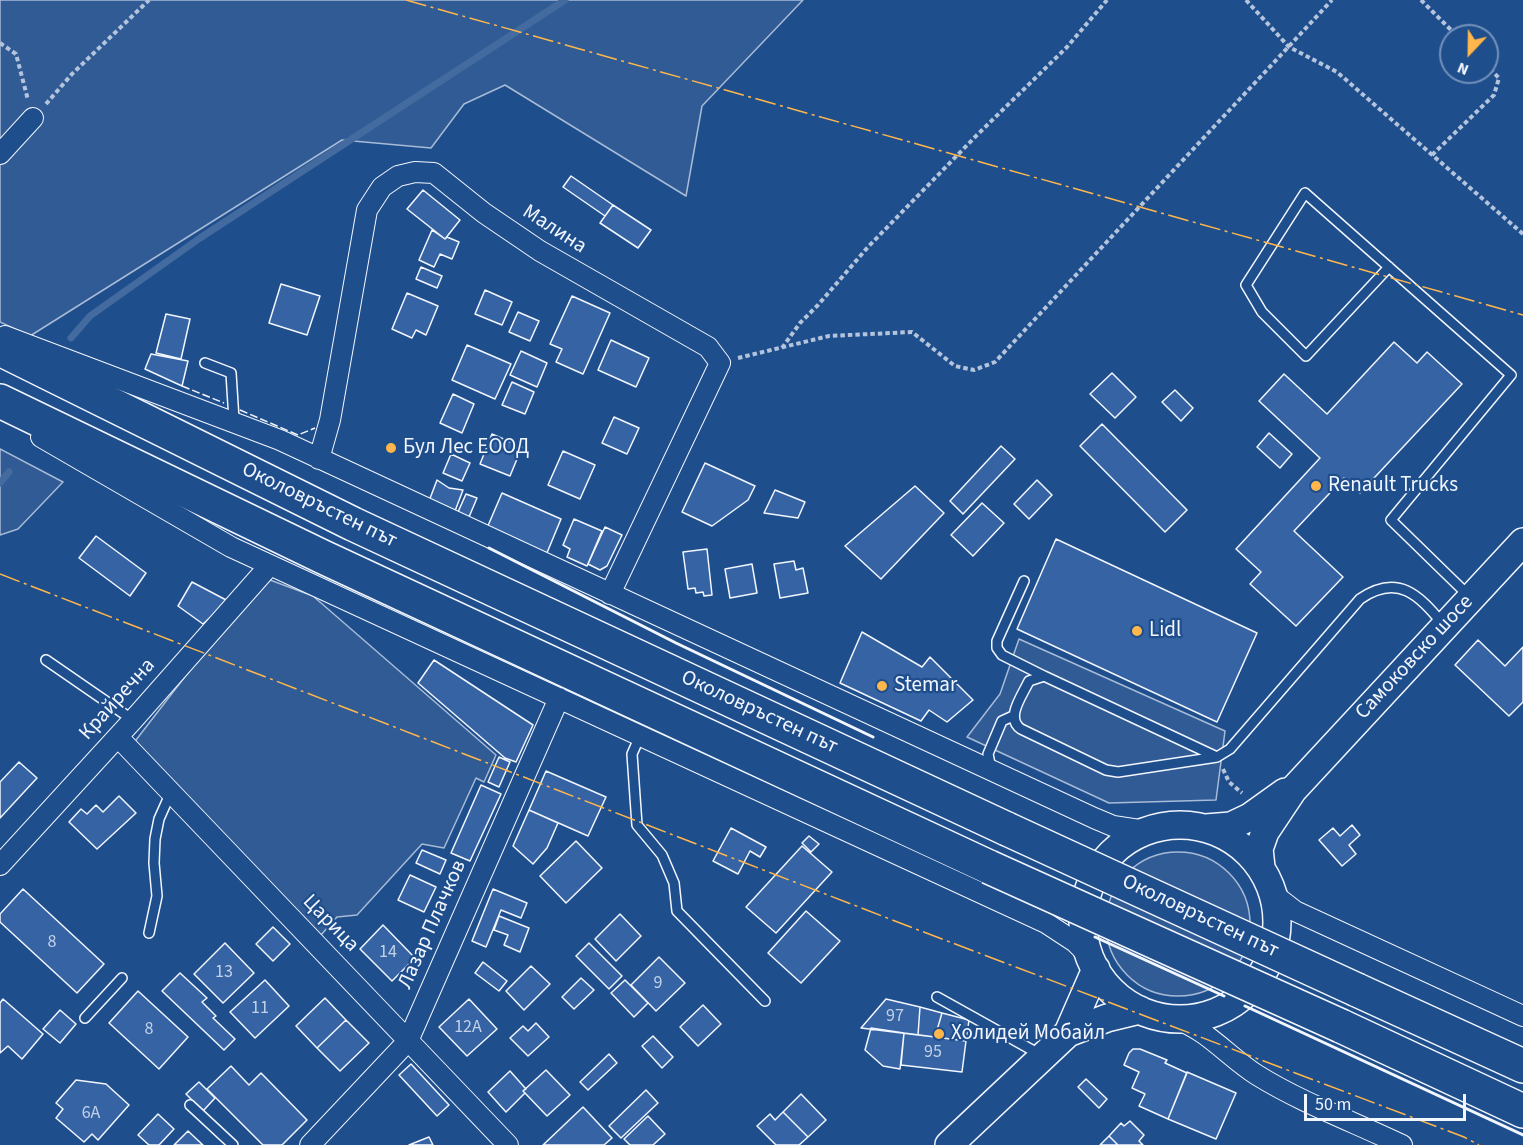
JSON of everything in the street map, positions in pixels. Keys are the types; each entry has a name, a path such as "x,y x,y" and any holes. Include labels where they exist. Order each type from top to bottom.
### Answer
{"highway":[{"name":"Околовръстен път","path":"0,349 353,524 1007,829 1523,1066"},
{"name":"Околовръстен път","path":"0,402 323,558 1523,1111"}],"main road":[{"name":"Самоковско шосе","path":"1307,775 1523,542"},
{"path":"1206,828 1224,834 1245,848 1261,867 1273,894 1276,909 1274,948 1269,962 1254,985 1234,1002 1214,1013 1198,1018 1178,1020 1140,1010 1123,1002 1107,986 1092,962 1084,933 1084,910 1086,894 1096,872 1117,848 1146,831 1178,825 1206,828 1231,826 1261,809 1307,775"},
{"path":"1261,867 1259,849 1265,832 1293,790 1307,775"},
{"path":"1068,1033 1092,962"},
{"path":"949,1145 1068,1033 1107,1018 1140,1010"}],"street":[{"path":"0,154 33,118"},
{"name":"Малина","path":"319,459 330,420 367,210 382,187 398,176 415,172 434,174 484,213 540,251 708,347 720,363"},
{"name":"Околовръстен път","path":"0,334 280,440 1113,826 1146,831"},
{"path":"610,594 720,363"},
{"path":"0,413 231,547 1046,923 1075,942 1092,962"},
{"name":"Крайречна","path":"0,866 270,565"},
{"name":"Лазар Плачков","path":"310,1145 408,1041 559,698"},
{"name":"Царица","path":"118,736 508,1145"},
{"path":"1273,894 1295,911 1520,1010"},
{"path":"1178,1020 1195,1027 1236,1062 1279,1088 1402,1145"}],"lane":[{"path":"1389,267 1306,356 1262,312 1246,285 1305,193 1389,267 1511,375 1391,520 1471,598"},
{"path":"205,363 231,373 234,420 238,425"},
{"path":"1024,581 997,641 997,648 1002,655 1217,757"},
{"path":"1044,676 1029,681 1013,716 1015,723 1022,729 1106,770 1118,772 1217,757 1230,749 1360,599 1370,592 1395,588 1410,592 1422,599 1445,626"},
{"path":"46,660 133,720"},
{"path":"992,771 988,754 1002,721 1013,716"},
{"path":"640,736 632,754 637,825 662,855 674,883 677,911 765,1001"},
{"path":"148,933 157,896 154,863 155,839 159,819 171,792"},
{"path":"85,1018 122,978"},
{"path":"937,997 1043,1056"},
{"path":"190,1105 233,1145"}],"path":[{"path":"33,118 72,74 149,0"},
{"path":"782,348 800,323 819,305 868,248 1067,47 1107,0"},
{"path":"1246,0 1289,47 1337,72 1523,234"},
{"path":"720,363 829,336 912,332 955,366 974,370 995,362 1332,0"},
{"path":"1421,0 1444,24"},
{"path":"0,43 16,54 33,118"},
{"path":"1432,155 1494,95 1497,84"},
{"path":"1217,757 1229,782 1261,809"}],"shaded area":[{"path":"0,0 803,0 702,106 686,196 505,85 464,104 431,148 342,140 30,336 0,322"},
{"path":"0,449 63,482 18,529 0,535"},
{"path":"262,577 313,596 496,755 484,782 476,778 444,848 422,844 357,915 337,917 321,935 138,749 136,740"},
{"path":"1019,639 1225,731 1216,800 1109,803 967,737 1000,694"},
{"path":"1178,852 1205,858 1218,864 1229,873 1238,884 1244,897 1250,924 1244,951 1238,964 1229,975 1218,984 1205,990 1178,996 1151,990 1138,984 1127,975 1118,964 1112,951 1106,924 1112,897 1118,884 1127,873 1138,864 1151,858"}],"building":[{"path":"571,176 613,205 605,216 563,187"},
{"path":"423,190 460,220 445,239 407,209"},
{"path":"613,205 651,230 638,248 600,223"},
{"path":"432,230 445,239 447,237 459,242 452,259 440,254 434,267 419,260"},
{"path":"421,267 442,276 437,288 416,279"},
{"path":"281,284 320,296 307,335 269,323"},
{"path":"485,290 512,302 502,325 475,314"},
{"path":"407,293 438,306 426,335 416,330 412,338 392,329"},
{"path":"572,296 610,313 583,374 556,362 562,349 550,344"},
{"path":"518,312 539,321 530,341 509,332"},
{"path":"166,314 190,319 181,359 156,353"},
{"path":"611,340 649,358 636,387 598,370"},
{"name":"Renault Trucks","path":"1394,342 1417,363 1427,352 1462,384 1360,493 1344,478 1294,531 1343,577 1296,626 1250,584 1261,572 1236,549 1320,458 1259,401 1284,374 1327,414"},
{"path":"467,345 511,364 495,399 452,380"},
{"path":"521,351 547,363 537,387 510,375"},
{"path":"151,354 188,361 182,386 145,369"},
{"path":"1112,373 1136,397 1115,418 1090,394"},
{"path":"512,382 534,392 525,414 502,405"},
{"path":"1175,390 1193,408 1181,421 1162,402"},
{"path":"453,394 474,404 462,433 440,423"},
{"path":"614,417 639,428 627,454 602,443"},
{"path":"1102,424 1187,510 1165,532 1080,446"},
{"path":"1269,433 1292,454 1280,468 1257,447"},
{"path":"492,434 522,447 510,476 480,464"},
{"path":"1001,446 1015,459 963,514 950,501"},
{"path":"563,451 595,465 580,499 548,485"},
{"path":"451,454 470,463 462,481 443,473"},
{"path":"705,463 755,486 748,500 712,526 682,512"},
{"path":"437,480 449,488 463,490 455,511 429,501"},
{"path":"1037,480 1052,495 1029,519 1014,504"},
{"path":"915,486 944,513 881,579 845,546"},
{"path":"775,490 805,502 798,518 764,513"},
{"path":"502,493 561,519 544,560 484,535"},
{"path":"466,494 477,498 469,517 458,512"},
{"path":"982,503 1004,523 973,556 951,535"},
{"path":"574,519 602,531 587,566 567,557 570,549 563,545"},
{"path":"605,527 622,535 607,566 600,570 588,564"},
{"path":"96,536 146,573 130,596 79,558"},
{"name":"Lidl","path":"1056,539 1257,633 1217,722 1017,629"},
{"path":"707,549 712,595 704,596 703,592 696,593 695,588 688,589 683,552"},
{"path":"794,561 796,570 803,568 808,593 780,598 774,564"},
{"path":"752,564 757,593 730,598 725,569"},
{"path":"192,582 228,601 203,624 178,606"},
{"path":"862,632 922,667 930,657 973,700 947,722 929,710 921,721 840,683"},
{"path":"1478,640 1505,666 1523,647 1523,702 1509,716 1455,665"},
{"path":"434,660 533,725 516,762 505,758 418,683"},
{"path":"499,757 510,762 499,787 488,782"},
{"path":"19,762 37,778 0,818 0,782"},
{"path":"546,771 606,797 588,836 529,810"},
{"path":"481,785 501,794 470,861 451,853"},
{"path":"119,796 136,813 97,849 69,822 81,809 87,814 96,805 103,812"},
{"path":"529,810 558,823 547,848 533,864 513,846"},
{"path":"1352,825 1360,835 1349,845 1356,854 1342,866 1319,840 1333,828 1340,836"},
{"path":"731,828 766,847 760,857 750,851 738,874 713,861"},
{"path":"809,836 819,844 811,852 802,843"},
{"path":"576,841 602,868 566,903 540,876"},
{"path":"802,846 832,872 776,933 746,907"},
{"path":"422,850 446,860 440,874 416,863"},
{"path":"410,875 436,887 424,912 398,900"},
{"path":"23,889 104,964 77,993 0,922 0,914"},
{"path":"493,889 527,903 521,918 501,910 486,947 472,941"},
{"path":"806,911 840,941 801,983 768,953"},
{"path":"620,914 641,936 616,961 595,939"},
{"path":"499,916 529,928 520,952 504,945 508,935 494,930"},
{"path":"383,925 415,958 392,981 360,949"},
{"path":"273,927 290,944 273,961 256,944"},
{"path":"225,943 254,973 223,1003 194,974"},
{"path":"589,943 622,976 609,989 576,956"},
{"path":"659,957 685,983 656,1011 631,985"},
{"path":"483,962 507,981 499,991 475,973"},
{"path":"531,966 550,984 524,1010 506,991"},
{"path":"180,973 207,998 202,1002 216,1016 213,1018 235,1039 224,1050 162,991"},
{"path":"581,978 594,990 574,1009 562,997"},
{"path":"265,980 289,1006 255,1038 230,1012"},
{"path":"625,980 648,1003 634,1017 611,993"},
{"path":"138,991 188,1037 159,1069 109,1023"},
{"path":"325,998 346,1020 317,1048 296,1026"},
{"path":"3,999 43,1034 22,1059 8,1046 0,1053 0,1003"},
{"path":"469,999 497,1029 467,1056 439,1027"},
{"path":"886,999 920,1007 918,1035 861,1028"},
{"path":"703,1005 721,1024 698,1046 680,1027"},
{"path":"920,1007 942,1013 935,1037 918,1035"},
{"path":"60,1010 76,1024 60,1043 43,1029"},
{"path":"942,1013 969,1020 966,1041 935,1037"},
{"path":"346,1020 369,1043 340,1071 317,1048"},
{"path":"536,1023 549,1037 528,1056 510,1038 523,1026 528,1031"},
{"path":"871,1028 904,1033 900,1069 883,1066 865,1050"},
{"path":"904,1033 966,1041 962,1072 901,1065"},
{"path":"653,1036 673,1057 662,1068 642,1046"},
{"path":"1133,1049 1140,1049 1167,1060 1165,1063 1187,1073 1168,1119 1139,1106 1145,1094 1132,1088 1139,1072 1124,1065"},
{"path":"609,1054 617,1063 588,1090 580,1082"},
{"path":"411,1064 449,1105 437,1116 399,1075"},
{"path":"231,1066 249,1085 261,1073 307,1120 282,1145 263,1145 207,1089"},
{"path":"546,1070 570,1095 547,1116 523,1091"},
{"path":"510,1071 526,1089 523,1091 525,1093 506,1112 488,1092"},
{"path":"1187,1072 1236,1093 1216,1139 1168,1119"},
{"path":"1086,1079 1107,1099 1099,1108 1078,1087"},
{"path":"76,1080 106,1084 129,1105 98,1140 92,1134 84,1142 56,1118 63,1109 56,1103"},
{"path":"199,1082 215,1098 203,1111 186,1094"},
{"path":"646,1090 658,1103 621,1138 609,1126"},
{"path":"801,1094 826,1120 808,1137 783,1112"},
{"path":"583,1107 612,1138 604,1145 543,1145"},
{"path":"783,1112 808,1137 799,1145 776,1145 757,1126 770,1114 775,1120"},
{"path":"158,1114 174,1129 159,1145 149,1145 138,1135"},
{"path":"648,1116 665,1134 653,1145 630,1145 624,1139"},
{"path":"1130,1121 1144,1135 1139,1141 1143,1145 1118,1145 1109,1136 1121,1123 1124,1126"},
{"path":"188,1131 203,1145 174,1145"},
{"path":"1109,1136 1118,1145 1100,1145"},
{"path":"429,1137 433,1145 409,1145"}],"waterway":[{"path":"71,338 90,316 200,238 565,0"},
{"path":"0,483 9,472"}],"fence":[{"path":"182,386 224,403"},
{"path":"240,410 298,435 315,428"}],"wall":[{"path":"489,548 676,643 873,737"},
{"path":"1095,937 1224,996"},
{"path":"1245,1006 1523,1135"}],"power":[{"path":"406,0 1523,315"},
{"path":"0,574 913,928 1464,1137 1479,1145"}],"place":[{"name":"Бул Лес ЕООД","path":"391,448"},
{"name":"Renault Trucks","path":"1316,486"},
{"name":"Lidl","path":"1137,631"},
{"name":"Stemar","path":"882,686"},
{"name":"Холидей Мобайл","path":"939,1034"}]}
